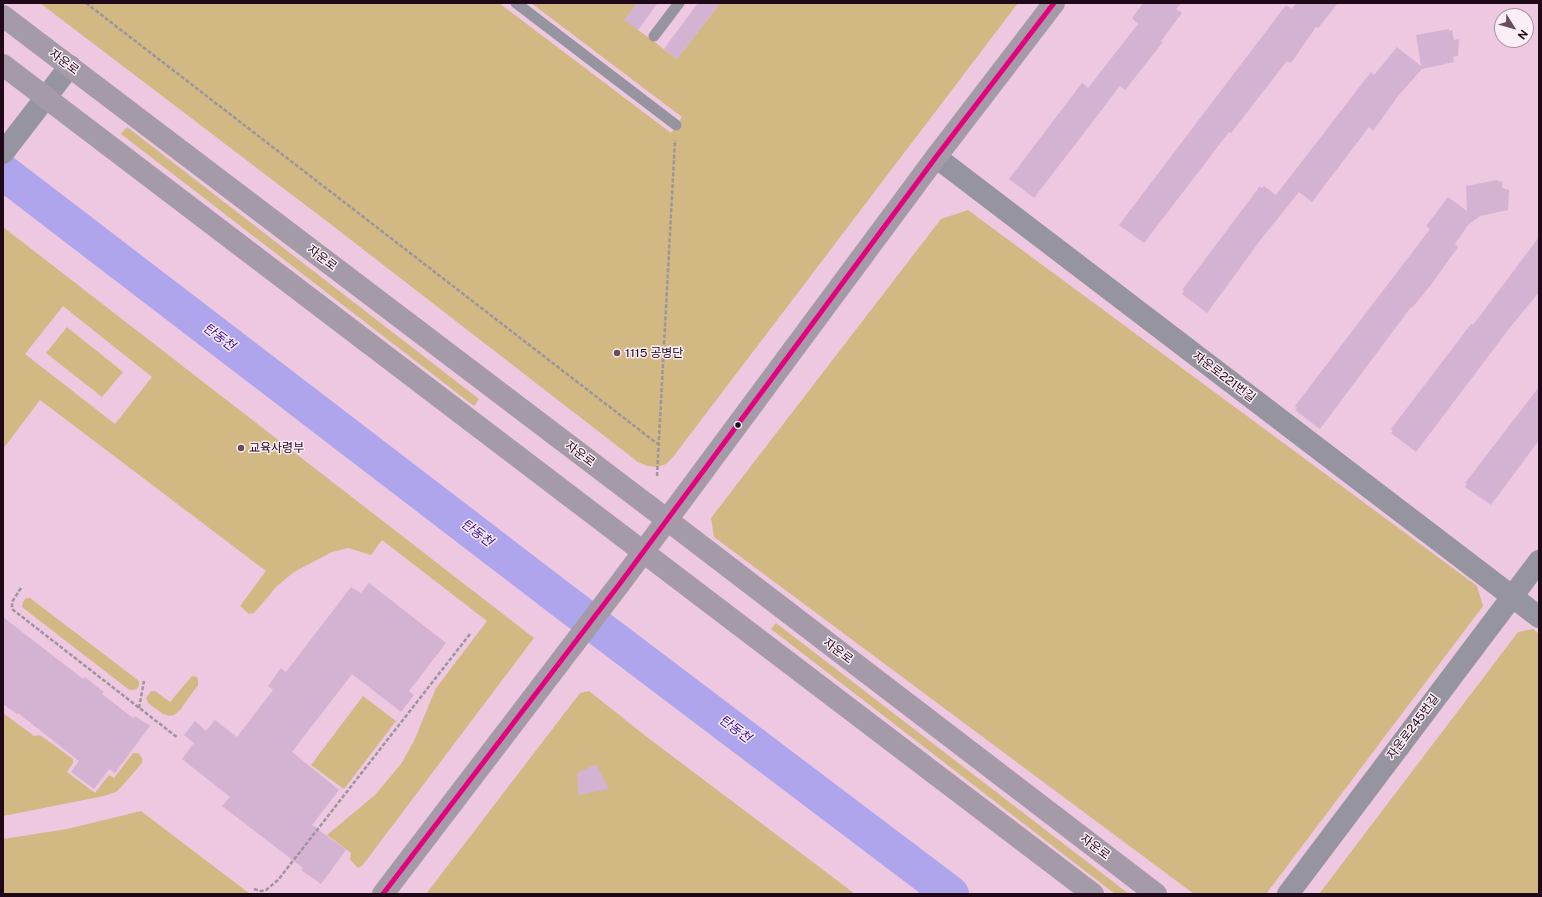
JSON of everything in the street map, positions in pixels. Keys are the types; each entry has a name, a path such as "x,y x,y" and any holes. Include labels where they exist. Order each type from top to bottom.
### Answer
{"street":[{"path":"383,894 621,582 666,519 936,157 1054,3"},
{"name":"자운로","path":"3,16 666,519 1156,894"},
{"path":"3,65 1093,894"},
{"path":"3,154 70,66"},
{"name":"자운로221번길","path":"936,157 1539,617"},
{"name":"자운로245번길","path":"1288,894 1539,561"}],"lane":[{"path":"516,3 676,125"},
{"path":"654,36 679,3"}],"path":[{"path":"86,3 659,445"},
{"path":"657,476 676,125"},
{"path":"21,588 12,602 12,609 178,738"},
{"path":"254,889 266,890 278,880 470,634"},
{"path":"139,708 144,681"}],"shaded area":[{"name":"1115 공병단","path":"40,3 499,3 671,133 682,117 531,3 637,3 625,20 677,59 720,3 1018,3 673,457 666,464 657,467 647,466 638,462 333,226"},
{"path":"127,127 479,399 474,406 121,134"},
{"path":"968,210 1477,586 1483,606 1266,894 1194,894 714,537 711,518 941,219"},
{"path":"3,227 534,638 362,866 358,868 350,859 351,853 327,835 375,795 401,764 414,741 436,688 487,621 382,540 371,555 348,548 332,552 294,572 277,586 254,613 249,614 240,606 266,571 40,400 3,449","holes":["63,306 152,377 115,424 25,354"]},
{"path":"67,327 123,372 102,397 46,353"},
{"path":"26,598 30,598 139,681 137,689 128,689 22,607"},
{"path":"776,623 1129,894 1115,894 771,629"},
{"path":"1533,629 1539,634 1539,894 1319,894 1518,632"},
{"path":"192,676 197,677 198,685 180,710 174,715 169,716 163,714 148,703 146,698 151,691 155,691 170,702"},
{"path":"589,691 647,737 855,894 426,894 580,693"},
{"path":"363,696 396,721 344,789 311,765"},
{"path":"3,713 34,736 40,735 73,759 73,763 67,772 95,793 109,775 114,778 133,753 138,753 142,758 142,763 116,792 104,796 3,816"},
{"path":"141,811 250,894 3,894 3,839 67,829"}],"building":[{"path":"637,3 658,3 638,30 624,20"},
{"path":"698,3 720,3 677,59 664,49"},
{"path":"1143,3 1181,3 1176,9 1182,13 1161,41 1163,42 1125,90 1120,86 1034,198 1009,179 1082,83 1088,88 1138,24 1132,18"},
{"path":"1296,3 1338,3 1318,28 1316,27 1291,63 1287,61 1231,133 1229,132 1144,243 1119,225 1286,5 1292,9"},
{"path":"1449,29 1449,31 1452,30 1454,40 1459,39 1458,56 1453,57 1454,62 1422,69 1398,96 1373,131 1369,127 1312,202 1299,192 1262,238 1207,313 1182,294 1184,291 1182,290 1260,186 1262,188 1264,186 1276,195 1371,72 1374,75 1397,47 1421,66 1416,35"},
{"path":"1498,180 1499,182 1502,181 1502,188 1509,190 1508,210 1480,216 1468,225 1455,244 1458,247 1430,286 1412,308 1411,307 1320,429 1295,410 1297,408 1295,406 1430,229 1426,226 1448,197 1467,211 1466,186"},
{"path":"1539,237 1539,292 1508,330 1416,452 1391,433 1393,431 1391,429 1471,324 1473,325"},
{"path":"1539,387 1539,440 1491,505 1465,487 1467,484 1465,483"},
{"path":"369,583 446,643 409,691 414,695 401,712 352,674 292,752 339,790 312,825 346,850 321,884 301,870 303,868 222,806 230,797 182,759 194,743 184,735 195,721 206,731 215,720 237,737 273,690 268,686 281,668 286,672 351,587 361,593"},
{"path":"3,617 83,679 85,677 104,692 102,694 133,718 135,716 150,726 115,773 109,769 94,789 71,772 79,761 18,713 17,714 3,704"},
{"path":"596,764 609,789 578,795 577,773"}],"waterway":[{"name":"탄동천","path":"3,172 562,600 951,894"}],"transit line":[{"path":"383,894 621,582 936,157 1054,3"}],"place":[{"name":"1115 공병단","path":"617,353"},
{"name":"교육사령부","path":"241,448"}]}
